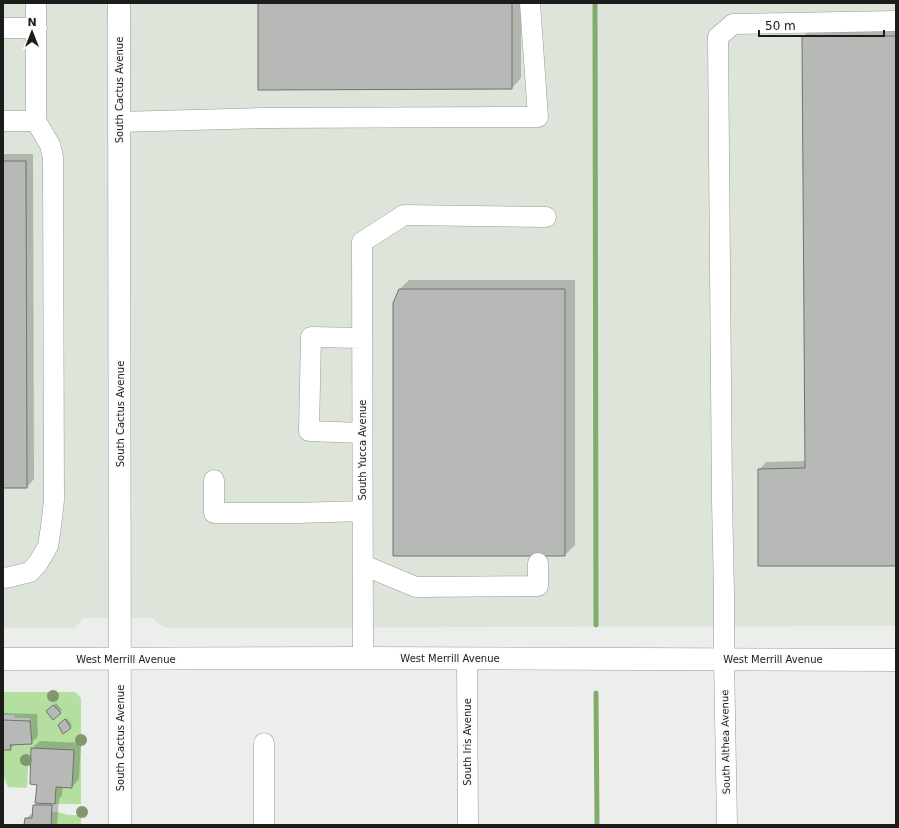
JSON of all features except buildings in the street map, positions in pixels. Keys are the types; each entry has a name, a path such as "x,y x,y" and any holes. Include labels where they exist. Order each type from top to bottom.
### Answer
{"main road":[{"name":"South Cactus Avenue","path":"119,3 120,825"},
{"name":"West Merrill Avenue","path":"3,659 584,658 896,660"}],"street":[{"path":"3,578 10,578 30,572 38,563 48,546 54,500 54,157 50,145 36,121 36,3"},
{"path":"119,122 264,118 538,117 530,3"},
{"name":"South Althea Avenue","path":"727,825 722,499 718,37 733,24 896,21"},
{"path":"3,28 37,28"},
{"path":"3,121 36,121"},
{"name":"South Yucca Avenue","path":"363,658 362,242 404,215 546,217"},
{"path":"362,338 311,337 309,431 362,433"},
{"path":"214,480 214,513 362,511"},
{"path":"363,565 416,587 538,586 538,563"},
{"name":"South Iris Avenue","path":"467,659 468,825"},
{"path":"264,743 264,825"}],"shaded area":[{"path":"3,3 896,3 896,626 165,628 152,618 84,618 74,628 3,628"}],"green space":[{"path":"3,692 75,692 81,698 81,804 55,804 56,787 72,788 74,750 32,748 31,766 28,767 27,788 8,787 3,775 3,750 11,750 10,745 32,744 30,718 15,718 14,715 3,715"},
{"path":"51,812 58,812 68,815 81,815 81,825 51,825"}],"waterway":[{"path":"595,3 596,625"},
{"path":"596,693 597,825"}]}
